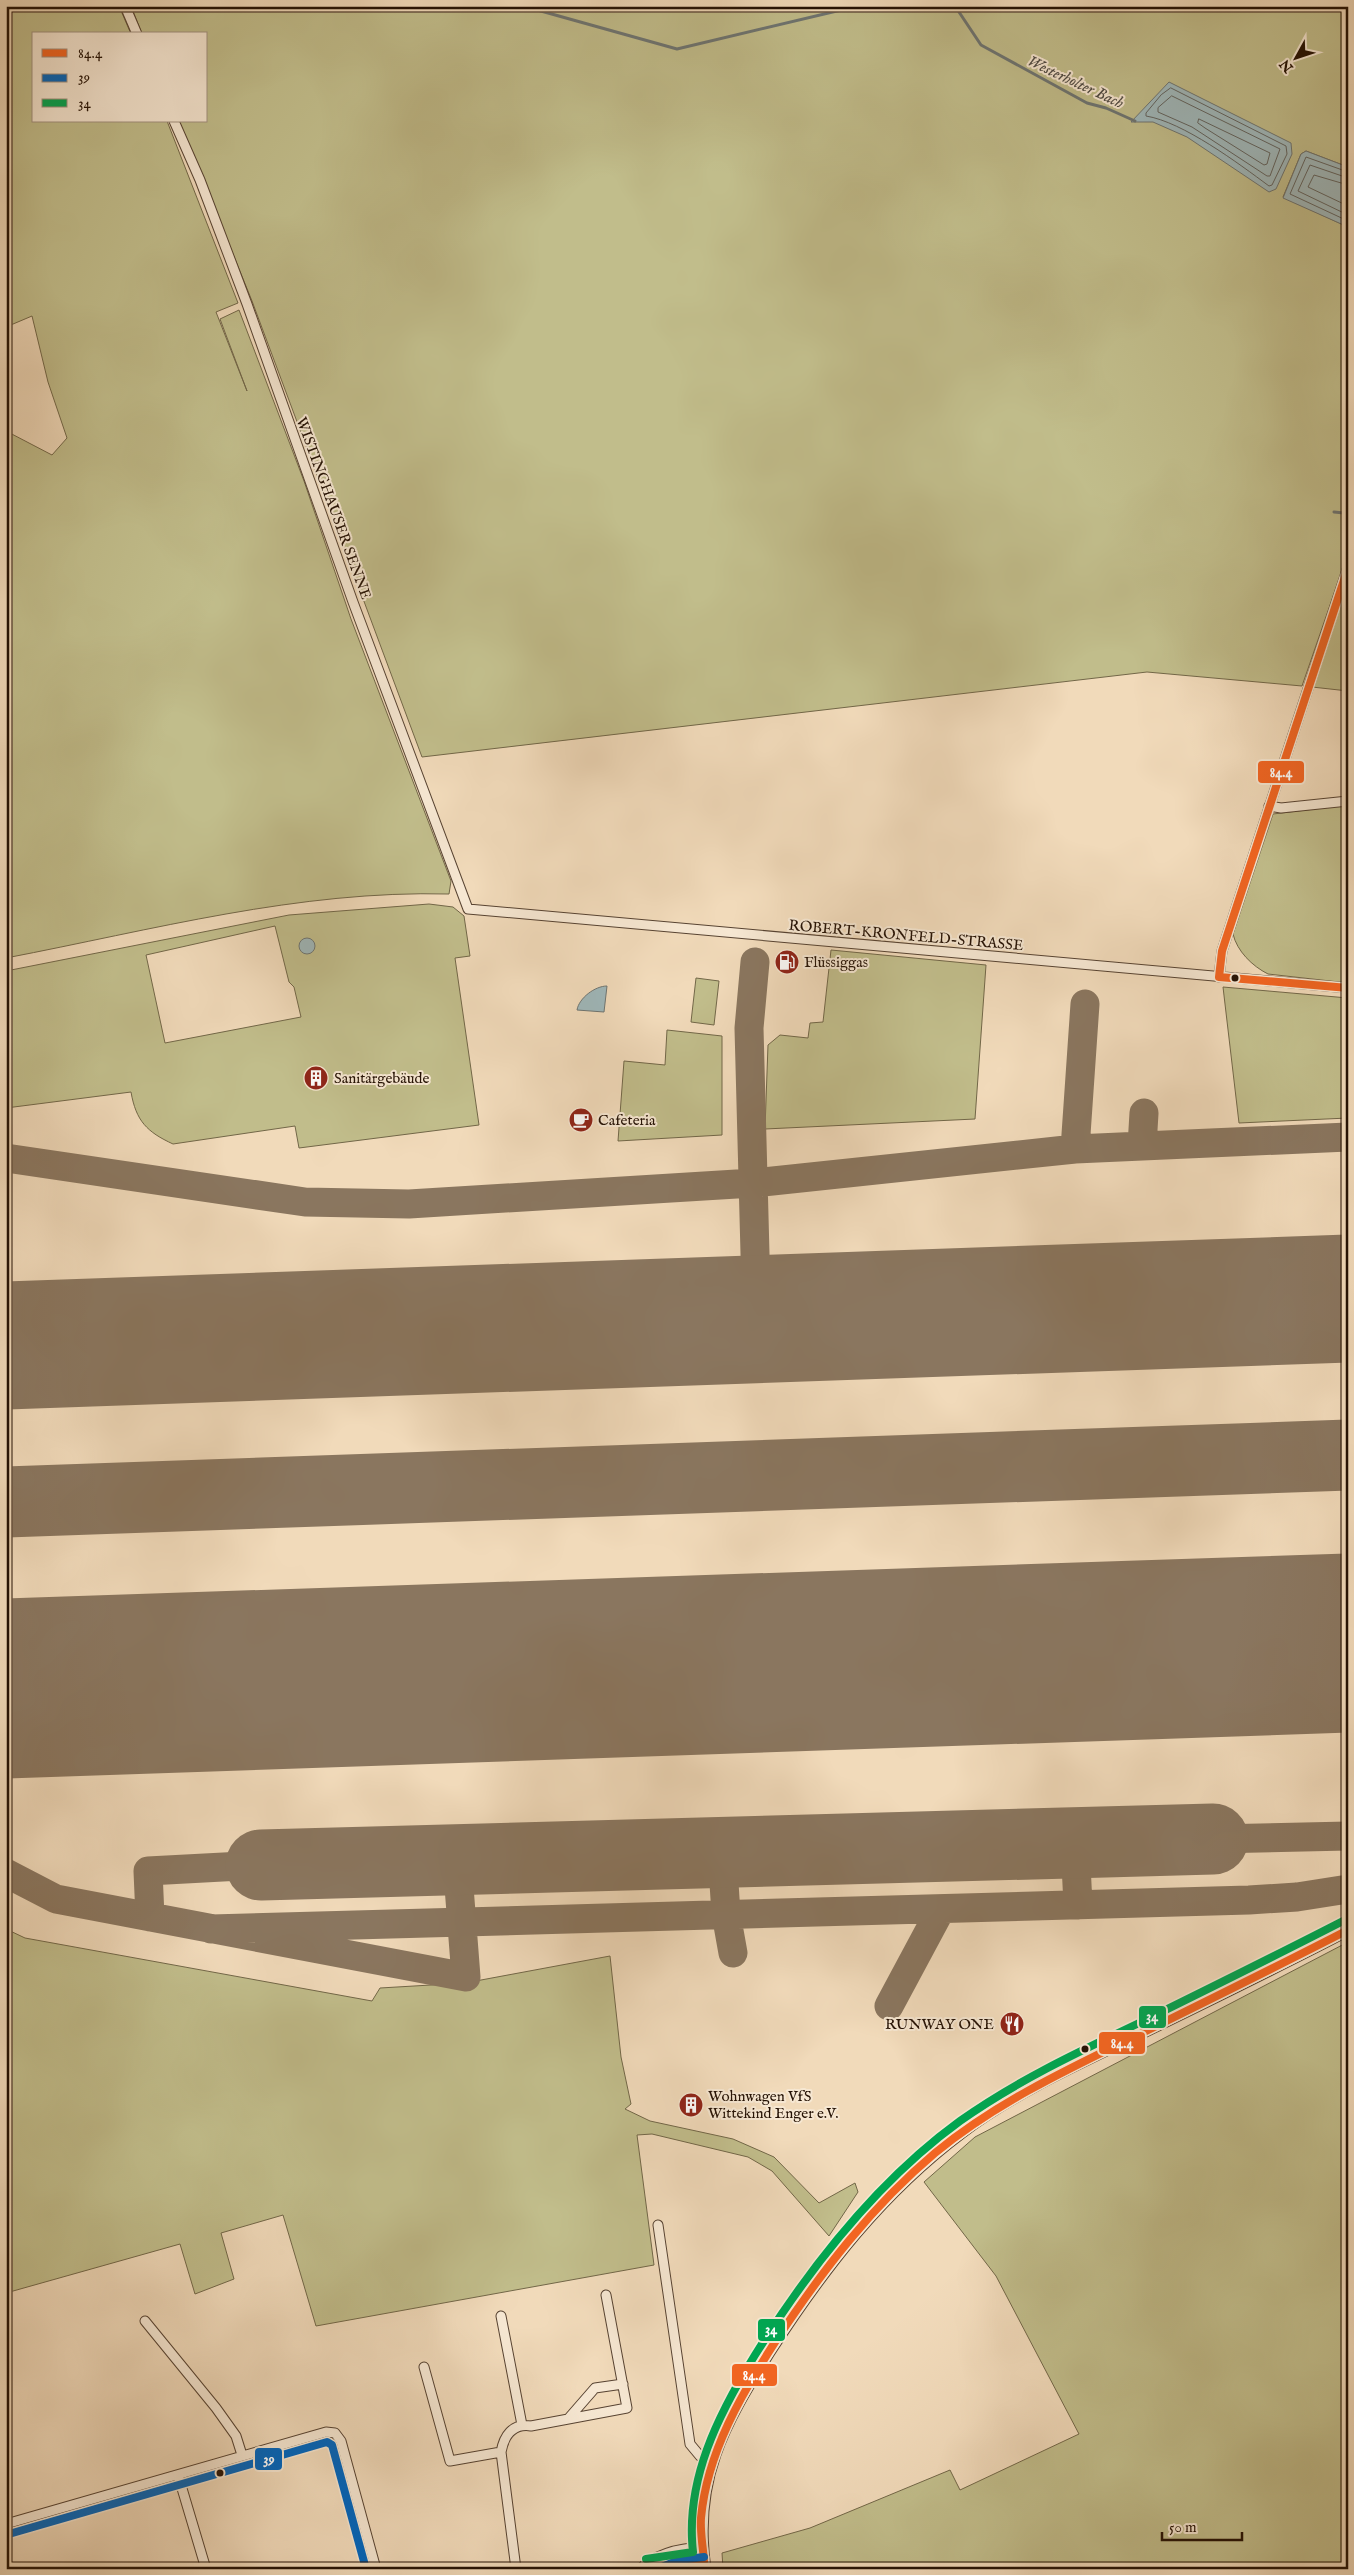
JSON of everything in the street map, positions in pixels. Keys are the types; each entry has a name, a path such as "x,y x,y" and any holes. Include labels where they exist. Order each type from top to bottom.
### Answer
{"street":[{"path":"125,6 136,32"},
{"name":"WISTINGHAUSER SENNE","path":"174,122 200,180 247,304 353,602 464,904"},
{"path":"1219,977 1221,954 1348,567"},
{"path":"1269,806 1281,808 1348,801"},
{"name":"ROBERT-KRONFELD-STRASSE","path":"464,904 471,910 1348,988"},
{"path":"647,2569 705,2565 701,2520 712,2461 731,2415 806,2295 851,2236 902,2182 938,2151 984,2117 1024,2092 1348,1930"},
{"path":"658,2225 690,2444 700,2456 712,2461"},
{"path":"516,2569 501,2452 503,2440 510,2430 522,2425 531,2426 627,2408 606,2295"},
{"path":"501,2316 522,2425"},
{"path":"145,2321 216,2408 236,2436 242,2456"},
{"path":"424,2367 450,2461 501,2452"},
{"path":"568,2419 595,2388 623,2384"},
{"path":"6,2524 326,2432 335,2433 340,2441 376,2569"},
{"path":"178,2475 206,2569"},
{"path":"640,2569 659,2555 687,2547 703,2547"}],"shaded area":[{"path":"6,6 119,6 130,32 32,32 32,122 167,122 238,303 216,312 247,391 220,319 239,310 304,481 351,619 451,881 449,894 393,894 281,905 171,924 6,958 6,431 52,455 67,438 48,382 32,316 6,327"},
{"path":"131,6 1348,6 1348,167 1306,151 1301,154 1283,197 1348,227 1348,553 1302,686 1147,672 422,757 252,301 179,122 208,122 208,32 141,32"},
{"path":"1348,581 1348,691 1312,687"},
{"path":"1348,805 1348,983 1268,974 1256,967 1246,957 1238,946 1233,934 1273,814"},
{"path":"429,904 453,907 464,916 470,956 455,958 479,1125 299,1148 295,1126 173,1144 156,1135 144,1124 136,1111 131,1092 6,1108 6,971 289,915","holes":["275,926 289,982 294,987 301,1017 165,1043 146,955"]},
{"path":"831,950 986,965 975,1119 765,1129 768,1045 780,1035 808,1038 810,1023 823,1022"},
{"path":"696,978 719,981 714,1025 691,1022"},
{"path":"1223,987 1348,998 1348,1118 1239,1123"},
{"path":"667,1030 722,1036 722,1135 618,1141 624,1061 665,1065"},
{"path":"6,1929 25,1938 372,2001 380,1988 465,1983 610,1956 621,2057 631,2104 625,2109 650,2121 733,2139 774,2157 819,2203 855,2183 858,2192 829,2236 772,2171 748,2157 652,2134 637,2135 654,2265 316,2326 283,2215 221,2233 234,2279 195,2294 180,2244 6,2293"},
{"path":"1348,1942 1348,2569 723,2569 722,2553 810,2528 950,2470 960,2490 1079,2434 996,2276 924,2182 975,2137"}],"water":[{"path":"1169,82 1291,143 1292,154 1276,189 1269,192 1187,137 1153,122 1131,122"},
{"path":"1306,151 1348,167 1348,227 1283,198 1301,154"},
{"path":"307,938 315,946 307,954 299,946"},
{"path":"607,986 604,1012 577,1010 584,997 598,988"}],"waterway":[{"name":"Westerholter Bach","path":"523,6 677,49 858,6"},
{"name":"Westerholter Bach","path":"955,6 981,45 1087,103 1106,108 1135,121"},
{"path":"1334,512 1344,513 1348,518"}],"taxiway":[{"path":"755,962 749,1028 756,1291"},
{"path":"1075,1149 1085,1004"},
{"path":"1142,1146 1144,1113"},
{"path":"6,1158 305,1202 409,1204 753,1183 1075,1149 1348,1137"},
{"path":"1182,1276 1184,1333"},
{"path":"70,1315 74,1372"},
{"path":"96,1631 105,1740"},
{"path":"1213,1839 1348,1836"},
{"path":"1075,1843 1078,1905"},
{"path":"722,1852 726,1914 733,1953"},
{"path":"6,1873 56,1899 466,1977 457,1861"},
{"path":"150,1917 148,1871 261,1865"},
{"path":"211,1929 1249,1900 1297,1897 1348,1889"},
{"path":"889,2006 941,1909"}],"runway":[{"path":"6,1317 1348,1270"},
{"path":"6,1374 1348,1327"},
{"path":"6,1502 1348,1455"},
{"path":"6,1634 1348,1589"},
{"path":"6,1689 1348,1646"},
{"path":"6,1743 1348,1697"},
{"path":"261,1865 1213,1839"}],"transit line":[{"name":"84.4","path":"1219,977 1222,951 1348,568"},
{"name":"84.4","path":"1219,977 1348,988"},
{"name":"34","path":"646,2559 693,2552 692,2525 694,2499 699,2474 717,2425 741,2378 776,2322 822,2258 900,2171 960,2121 1002,2093 1069,2057 1343,1921"},
{"name":"84.4","path":"649,2569 704,2561 701,2518 710,2470 718,2447 739,2402 777,2339 830,2264 869,2217 912,2173 935,2153 983,2118 1035,2087 1348,1930"},
{"name":"39","path":"9,2534 327,2442 332,2445 366,2569"},
{"name":"39","path":"657,2569 679,2560 704,2557"}],"place":[{"name":"Flüssiggas","path":"787,962"},
{"name":"Sanitärgebäude","path":"316,1078"},
{"name":"Cafeteria","path":"581,1120"},
{"name":"RUNWAY ONE","path":"1012,2024"},
{"name":"Wohnwagen VfS Wittekind Enger e.V.","path":"691,2105"}]}
